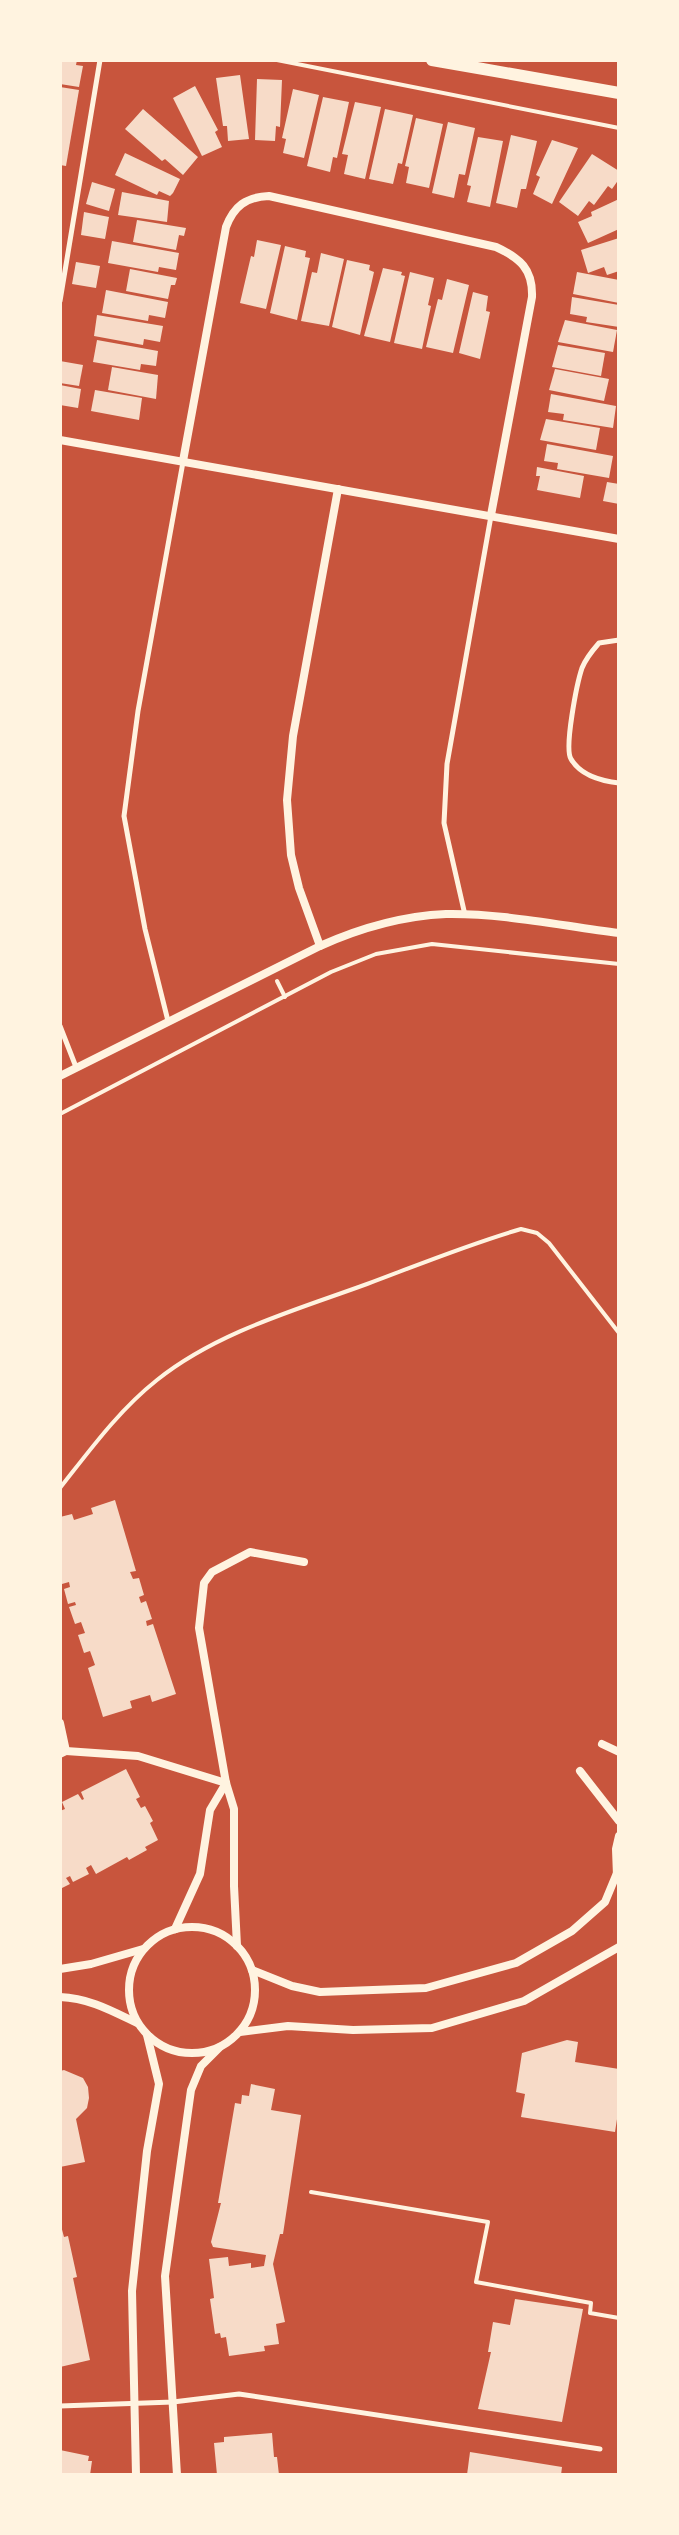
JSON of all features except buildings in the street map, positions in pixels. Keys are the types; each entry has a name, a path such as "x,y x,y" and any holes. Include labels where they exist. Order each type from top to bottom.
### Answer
{"street":[{"path":"432,60 619,93"},
{"path":"183,461 226,227 235,208 241,203 251,198 269,196 496,247 525,265 530,276 532,297 491,515"},
{"path":"60,440 619,539"},
{"path":"320,946 291,855 287,800 293,736 338,489"},
{"path":"60,1076 320,946 386,922 446,914 619,933"},
{"path":"237,1946 234,1809 226,1783 199,1628 204,1583 212,1572 250,1552 304,1562"},
{"path":"60,1723 63,1752 138,1756 226,1783"},
{"path":"602,1744 619,1752"},
{"path":"580,1771 619,1821"},
{"path":"175,1929 200,1874 210,1810 226,1783"},
{"path":"252,1970 292,1986 320,1992 426,1988 516,1963 572,1931 605,1902 618,1877 616,1849 619,1836"},
{"path":"177,2475 165,2276 191,2090 201,2066 240,2032 249,2018 255,1986 252,1970 237,1946 224,1935 191,1927 175,1929 157,1937 143,1949 133,1966 128,1985 130,2005 137,2023 159,2045 189,2054 220,2047"},
{"path":"240,2032 288,2026 353,2030 432,2028 524,2001 619,1947"},
{"path":"60,1969 91,1964 143,1949"},
{"path":"60,1997 97,2004 137,2023"},
{"path":"136,2475 132,2291 147,2151 159,2084 147,2035"}],"lane":[{"path":"60,301 100,60"},
{"path":"168,1021 145,929 124,816 138,711 183,461"},
{"path":"465,915 444,823 447,764 491,515"},
{"path":"619,640 599,643 588,655 581,670 568,745 569,758 581,771 603,782 619,783"},
{"path":"60,1026 76,1067"},
{"path":"60,2406 173,2402 239,2394 600,2449"}],"path":[{"path":"277,60 619,128"},
{"path":"60,1114 331,972 376,954 432,944 619,964"},
{"path":"60,1488 135,1400 158,1379 192,1356 274,1317 521,1229 537,1233 549,1243 619,1333"},
{"path":"311,2192 488,2222 476,2282 591,2303 590,2313 619,2318"}]}
